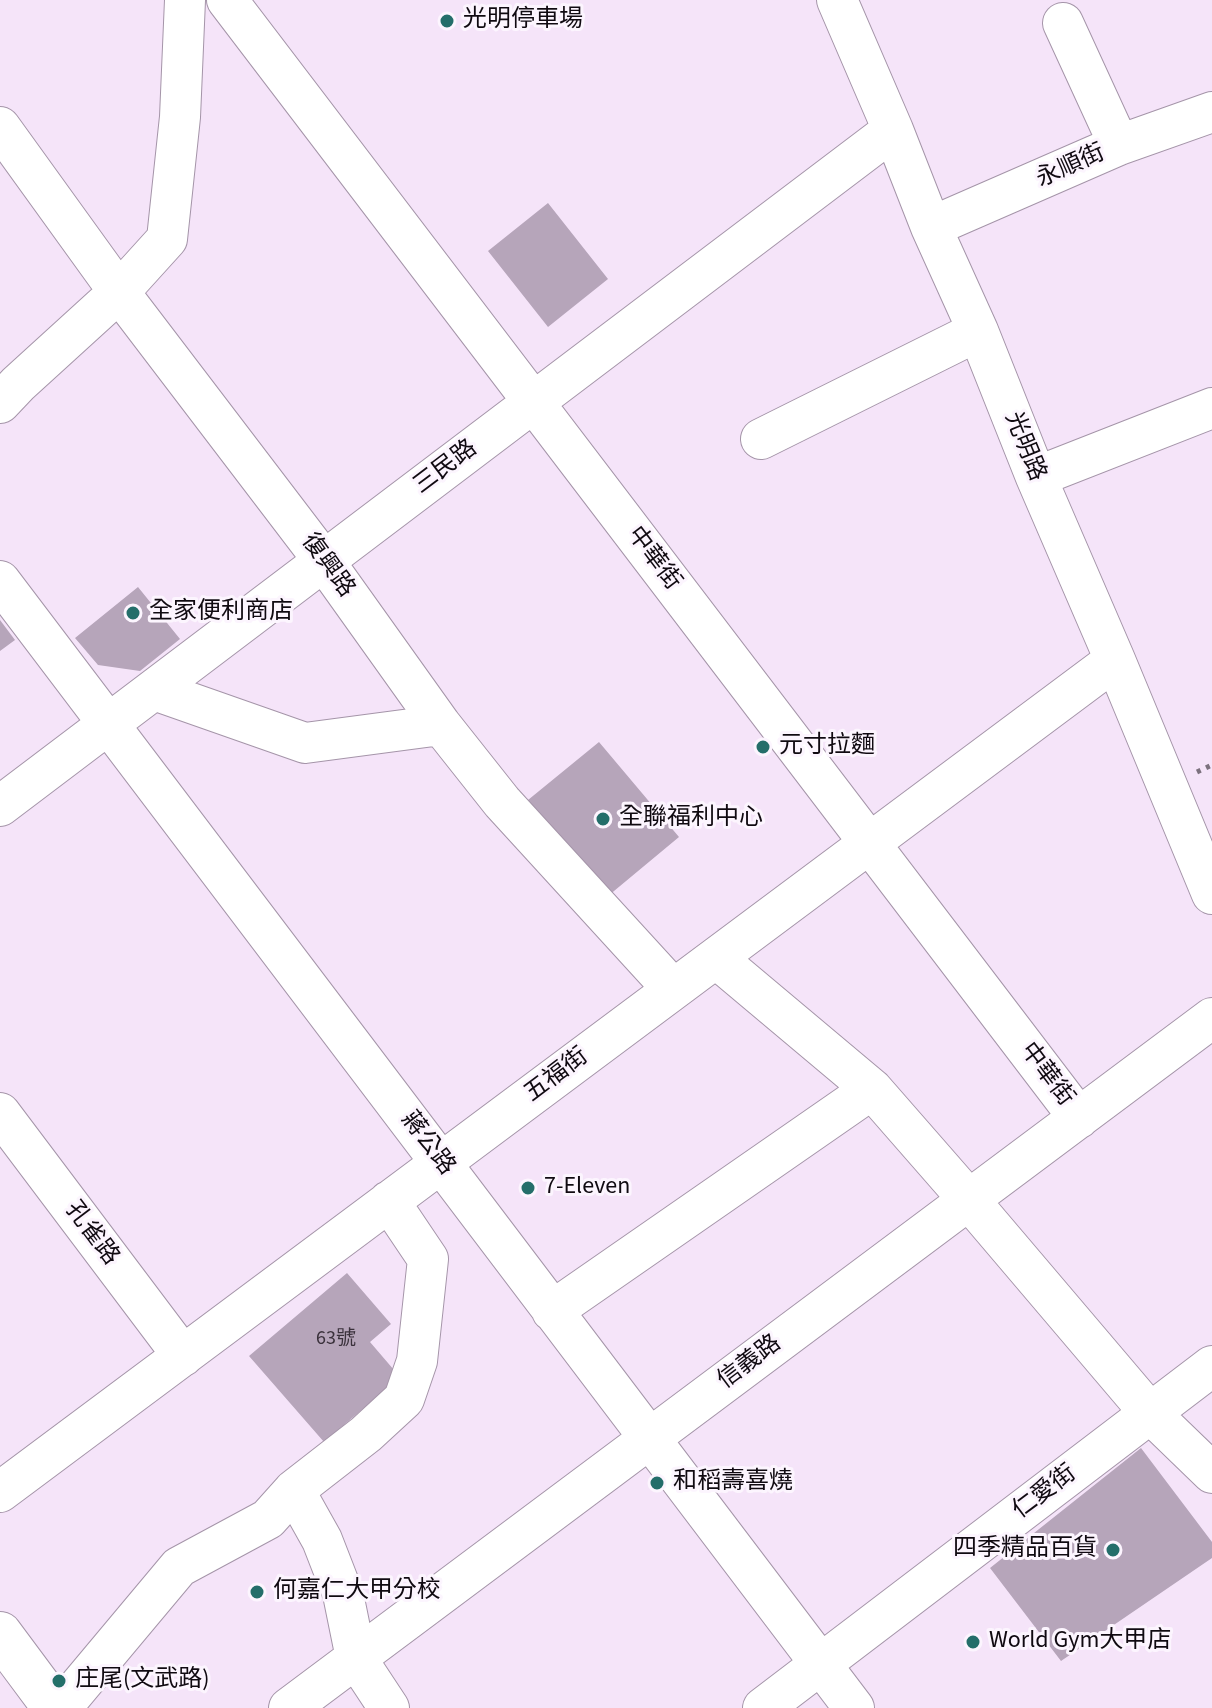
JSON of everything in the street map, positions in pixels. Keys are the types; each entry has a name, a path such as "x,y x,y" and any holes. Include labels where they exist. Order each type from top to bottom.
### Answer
{"main road":[{"path":"0,1634 55,1708"}],"street":[{"path":"6,382 119,292 167,239 180,117 185,0"},
{"name":"中華街","path":"227,0 1079,1118"},
{"name":"光明路","path":"837,0 1212,894"},
{"path":"1063,23 1119,145"},
{"name":"永順街","path":"931,227 1119,145 1212,112"},
{"name":"復興路","path":"0,127 119,292 324,561 441,725 502,802 673,989"},
{"name":"三民路","path":"0,806 893,130"},
{"path":"761,439 978,331"},
{"path":"1036,477 1212,408"},
{"name":"蔣公路","path":"0,581 854,1708"},
{"name":"五福街","path":"0,1492 1115,660"},
{"path":"154,690 305,743 441,725"},
{"path":"716,958 872,1089 1150,1413 1212,1473"},
{"name":"信義路","path":"289,1708 1212,1018"},
{"path":"552,1311 872,1089"},
{"name":"孔雀路","path":"0,1113 183,1356"},
{"path":"61,1708 179,1567 268,1519 294,1490 366,1434 404,1399 417,1361 428,1259 389,1201"},
{"name":"仁愛街","path":"763,1708 1212,1366"},
{"path":"294,1490 322,1540 343,1594 356,1658 389,1708"}],"building":[{"path":"548,203 608,279 548,327 488,251"},
{"name":"全家便利商店","path":"138,587 180,639 140,671 98,665 75,638"},
{"path":"0,620 15,640 0,651"},
{"name":"全聯福利中心","path":"599,742 679,837 608,896 528,800"},
{"path":"347,1273 391,1324 370,1342 400,1377 324,1442 249,1356"},
{"name":"四季精品百貨","path":"1141,1448 1212,1542 1212,1558 1061,1661 990,1568"}],"place":[{"name":"光明停車場","path":"447,21"},
{"name":"全家便利商店","path":"133,613"},
{"name":"元寸拉麵","path":"763,747"},
{"name":"全聯福利中心","path":"603,819"},
{"name":"7-Eleven","path":"528,1188"},
{"name":"和稻壽喜燒","path":"657,1483"},
{"name":"四季精品百貨","path":"1113,1550"},
{"name":"何嘉仁大甲分校","path":"257,1592"},
{"name":"World Gym大甲店","path":"973,1642"},
{"name":"庄尾(文武路)","path":"59,1681"}]}
